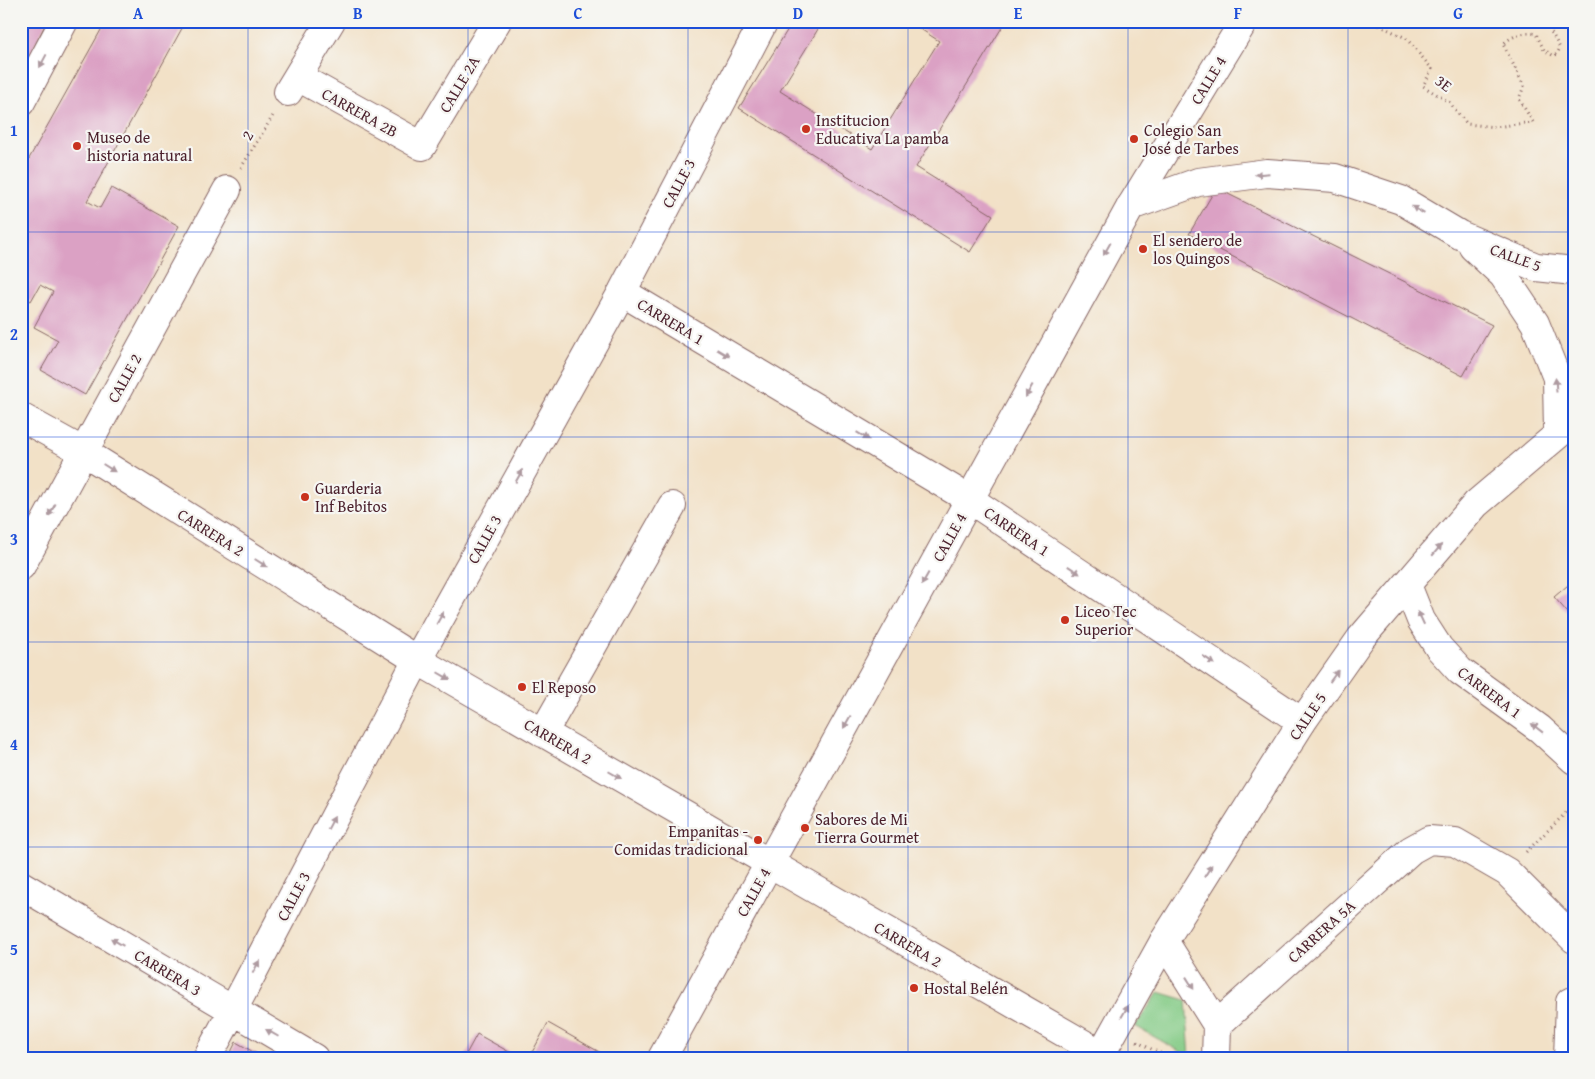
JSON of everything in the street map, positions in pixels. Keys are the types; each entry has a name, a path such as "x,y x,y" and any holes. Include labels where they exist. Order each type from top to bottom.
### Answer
{"street":[{"path":"21,102 64,21"},
{"path":"293,85 332,21"},
{"name":"CALLE 2A","path":"422,146 497,21"},
{"name":"CALLE 3","path":"207,1058 417,660 622,292 764,21"},
{"name":"CALLE 4","path":"662,1058 1131,206 1244,21"},
{"name":"CARRERA 2B","path":"293,85 422,146"},
{"path":"1131,206 1198,182 1267,172 1335,178 1401,200 1460,235 1503,275 1535,323 1556,378 1566,427"},
{"name":"CALLE 2","path":"21,566 227,190"},
{"name":"CALLE 5","path":"1460,235 1536,267 1574,271"},
{"name":"CARRERA 1","path":"622,292 969,500 1302,722"},
{"name":"CARRERA 2","path":"21,417 84,452 417,660 769,864 1104,1048"},
{"name":"CALLE 5","path":"1104,1048 1164,941 1302,722 1361,638 1476,504 1566,427"},
{"path":"543,733 672,506"},
{"name":"CARRERA 1","path":"1407,585 1421,620 1439,648 1460,671 1540,729 1574,760"},
{"name":"CARRERA 5A","path":"1217,1025 1411,850 1429,840 1455,842 1507,872"},
{"path":"1507,872 1574,939"},
{"name":"CARRERA 3","path":"21,885 314,1058"},
{"path":"1164,941 1217,1025 1216,1058"},
{"path":"1568,1058 1570,1002"}],"path":[{"name":"3E","path":"1370,21 1406,38 1432,69 1423,86 1449,102 1467,124 1496,127 1533,122 1519,99 1524,86 1503,44 1512,36 1533,33 1536,34 1544,50 1554,56 1560,48 1550,30 1550,21"},
{"name":"2","path":"227,190 293,85"},
{"path":"1507,872 1574,806"},
{"path":"1104,1048 1170,1058"}],"green space":[{"path":"1159,992 1186,1000 1190,1057 1135,1026"}],"building":[{"path":"21,21 47,21 21,73"},
{"path":"106,21 186,21 87,201 100,208 111,188 179,226 85,395 41,370 58,340 34,327 53,292 40,285 31,301 21,296 21,173"},
{"name":"Institucion Educativa La pamba","path":"793,21 823,21 780,91 872,149 939,41 908,21 1006,21 916,167 993,215 970,252 739,108"},
{"path":"1216,188 1492,325 1463,376 1189,234"},
{"path":"1574,580 1574,620 1554,597"},
{"path":"548,1023 610,1058 529,1058"},
{"path":"477,1034 520,1058 464,1058"},
{"path":"236,1042 264,1058 228,1058"},
{"path":"1111,1048 1135,1058 1106,1058"}],"place":[{"name":"Institucion Educativa La pamba","path":"806,129"},
{"name":"Colegio San José de Tarbes","path":"1134,139"},
{"name":"Museo de historia natural","path":"77,146"},
{"name":"El sendero de los Quingos","path":"1143,249"},
{"name":"Guarderia Inf Bebitos","path":"305,497"},
{"name":"Liceo Tec Superior","path":"1065,620"},
{"name":"El Reposo","path":"522,687"},
{"name":"Sabores de Mi Tierra Gourmet","path":"805,828"},
{"name":"Empanitas - Comidas tradicional","path":"758,840"},
{"name":"Hostal Belén","path":"914,988"}]}
